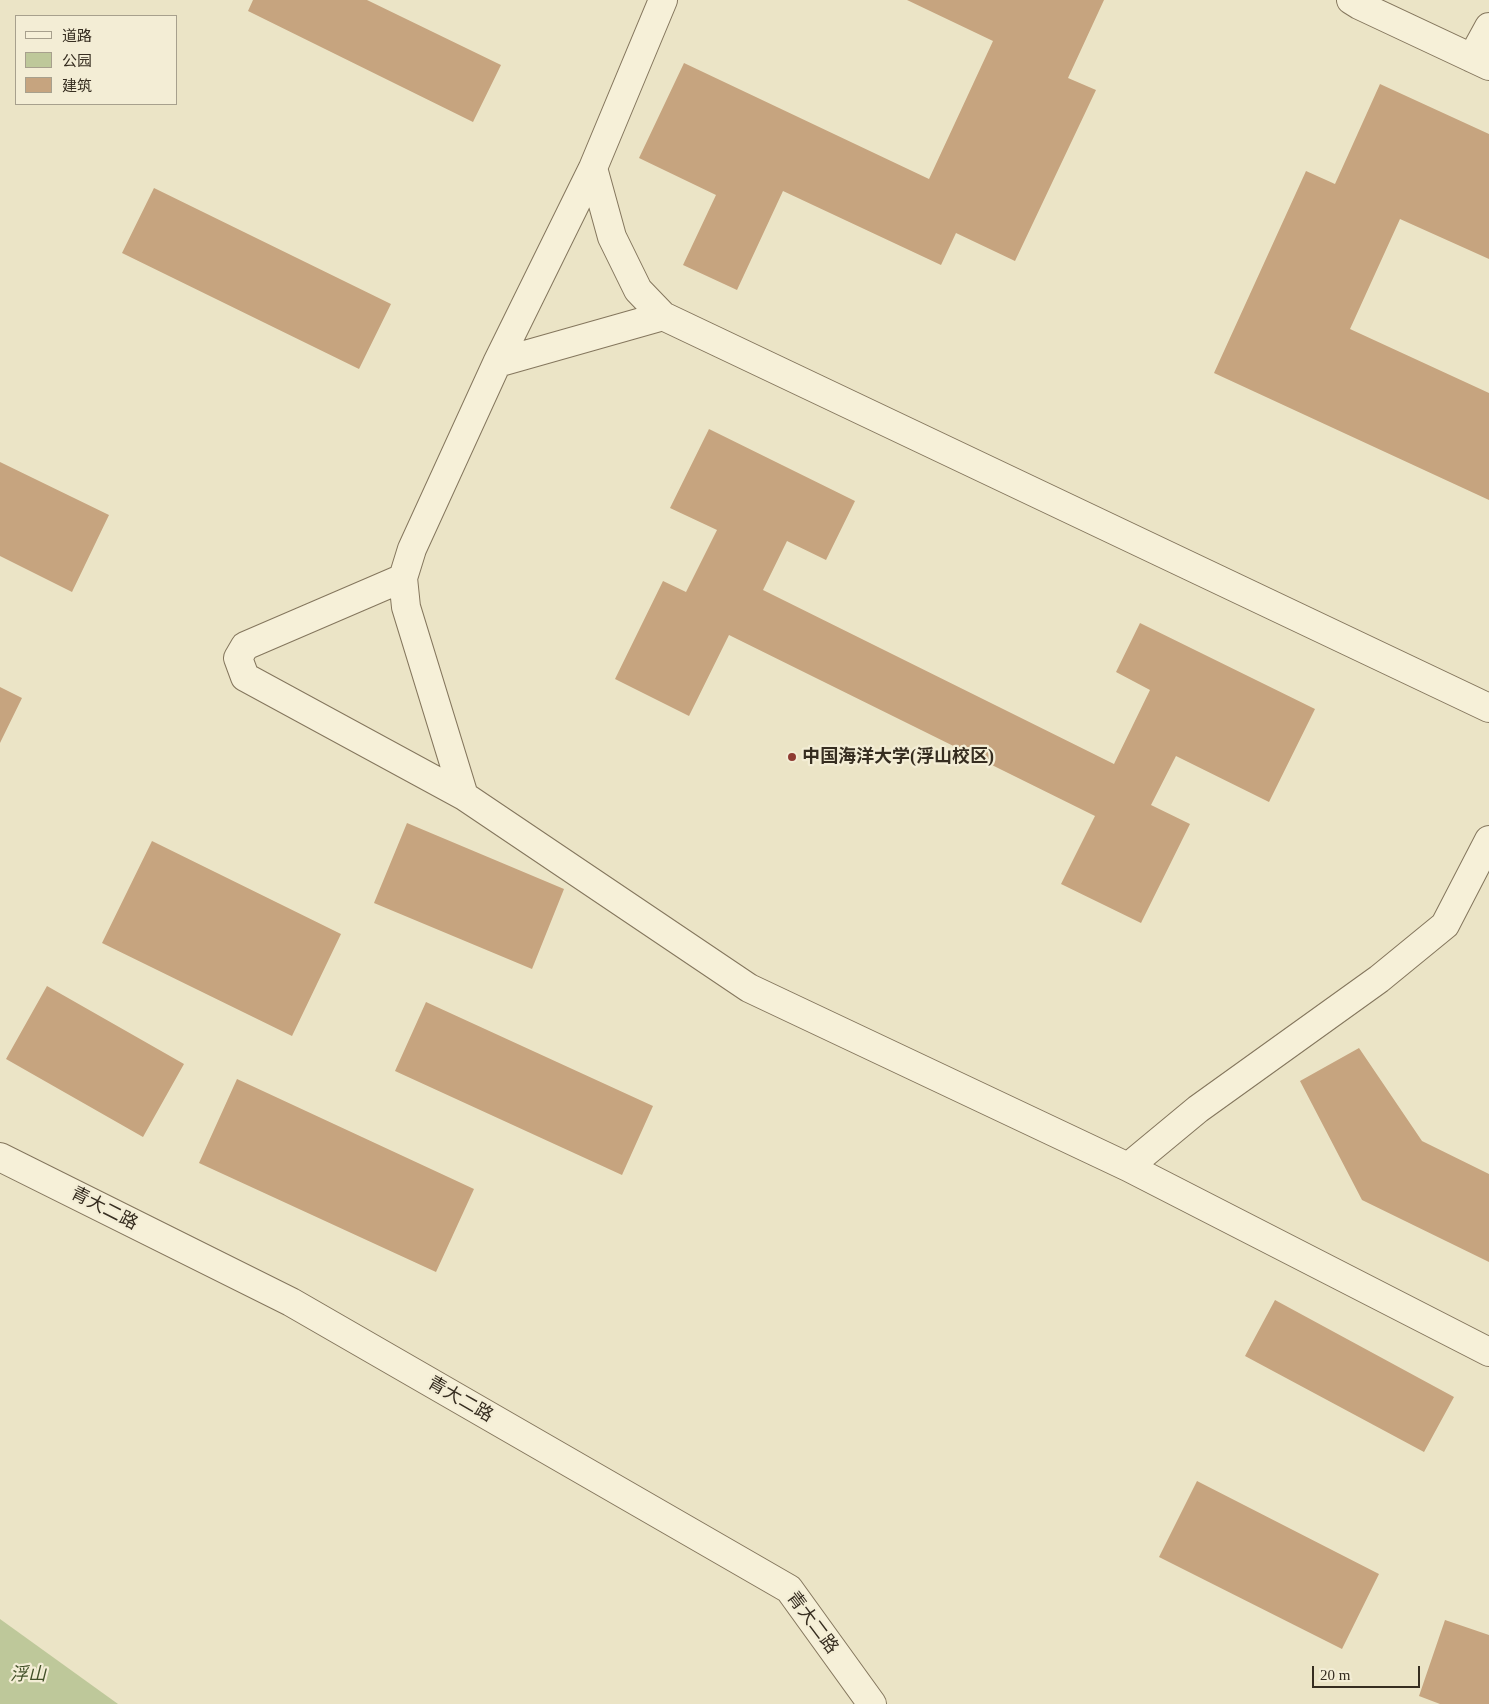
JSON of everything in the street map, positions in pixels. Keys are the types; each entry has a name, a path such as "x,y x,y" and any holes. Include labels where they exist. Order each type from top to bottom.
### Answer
{"street":[{"path":"464,796 406,607 403,578 412,550 497,364 593,168 662,0"},
{"path":"1351,0 1481,62 1489,27"},
{"path":"593,168 612,236 638,290 663,316 1489,708"},
{"path":"497,364 663,316"},
{"path":"403,578 245,646 238,658 245,677 464,796 748,988 1128,1167 1489,1352"},
{"path":"1128,1167 1198,1108 1379,979 1445,925 1489,840"},
{"name":"青大二路","path":"0,1156 290,1302 789,1588 872,1704"}],"green space":[{"name":"浮山","path":"0,1619 118,1704 0,1704"}],"building":[{"path":"253,0 367,0 501,65 473,122 248,11"},
{"path":"907,0 1104,0 1068,78 1096,90 1015,261 956,233 941,265 783,191 737,290 683,265 716,195 639,158 684,63 929,179 993,41"},
{"path":"1380,84 1489,134 1489,259 1400,219 1350,329 1489,393 1489,500 1214,373 1306,171 1335,184"},
{"path":"154,188 391,304 359,369 122,253"},
{"path":"709,429 855,501 826,560 787,541 763,590 1114,764 1150,690 1116,672 1140,623 1315,709 1269,802 1176,756 1151,805 1190,824 1141,923 1061,884 1095,816 729,635 689,716 615,679 663,581 686,592 717,530 670,508"},
{"path":"0,462 109,515 72,592 0,556"},
{"path":"0,687 22,698 0,743"},
{"path":"407,823 564,889 532,969 374,903"},
{"path":"152,841 341,934 292,1036 102,943"},
{"path":"47,986 184,1064 143,1137 6,1059"},
{"path":"426,1002 653,1106 622,1175 395,1071"},
{"path":"1359,1048 1422,1141 1489,1174 1489,1262 1362,1200 1300,1081"},
{"path":"237,1079 474,1189 436,1272 199,1163"},
{"path":"1275,1300 1454,1397 1424,1452 1245,1356"},
{"path":"1197,1481 1379,1574 1342,1649 1159,1557"},
{"path":"1445,1620 1489,1635 1489,1704 1440,1704 1419,1696"}],"place":[{"name":"中国海洋大学(浮山校区)","path":"792,757"}]}
